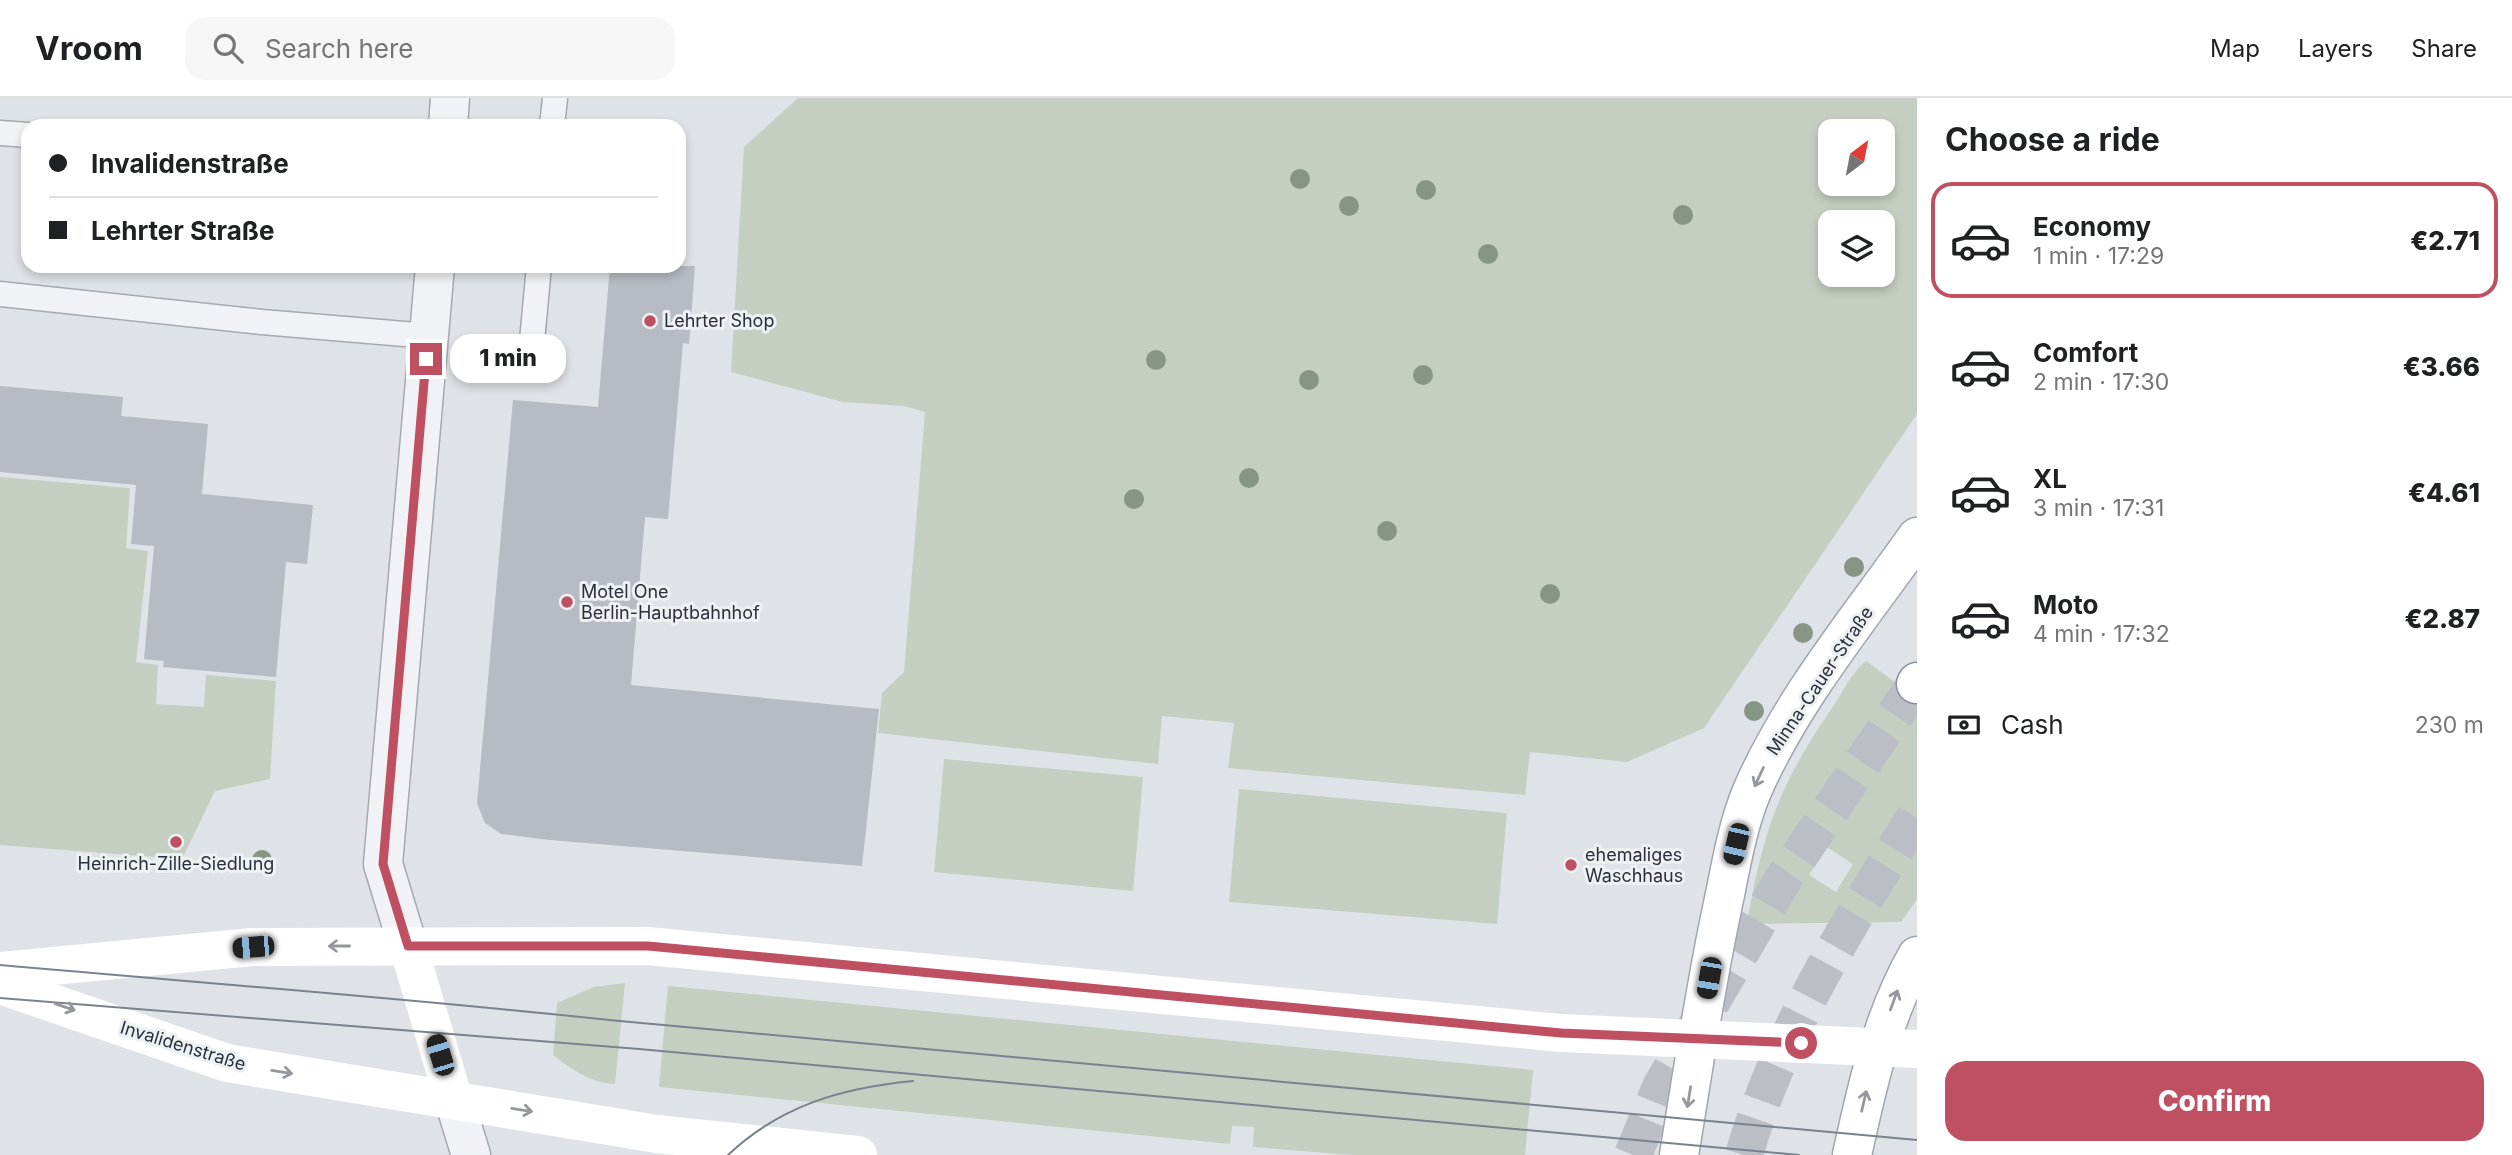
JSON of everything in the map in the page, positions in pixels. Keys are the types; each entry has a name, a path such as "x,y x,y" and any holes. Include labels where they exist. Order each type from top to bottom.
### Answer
{"main road":[{"name":"Minna-Cauer-Straße","path":"1698,1039 1731,866 1752,792 1778,740 1805,697 1917,537"},
{"path":"408,946 454,1100"},
{"path":"0,971 253,947 648,946 1561,1033 1917,1049"},
{"path":"1852,1155 1877,1047 1899,988 1917,956"},
{"name":"Invalidenstraße","path":"0,985 227,1063 657,1133 858,1155"},
{"path":"1679,1155 1698,1039"}],"street":[{"path":"448,119 450,98"},
{"path":"408,946 383,864 434,273"},
{"path":"454,1100 471,1155"}],"lane":[{"path":"553,119 555,98"},
{"path":"0,133 21,134"},
{"path":"532,341 538,273"},
{"path":"0,294 262,322 428,336"}],"green space":[{"path":"798,98 1917,98 1917,414 1704,728 1627,762 1530,752 1525,795 1228,768 1234,723 1162,716 1158,764 878,733 882,693 904,672 925,412 904,406 843,402 731,372 744,147"},
{"path":"0,477 130,488 126,548 148,551 136,662 158,665 156,704 204,707 206,675 276,681 270,779 215,791 182,859 0,845"},
{"path":"1866,661 1917,698 1917,899 1901,922 1747,924 1760,861 1776,808 1815,733","holes":["1827,847 1853,864 1836,892 1809,875"]},
{"path":"944,759 1143,777 1133,891 934,872"},
{"path":"1239,789 1507,813 1497,924 1229,902"},
{"path":"625,983 615,1084 590,1078 553,1055 557,1003 594,987"},
{"path":"668,986 1533,1070 1525,1155 1351,1155 1253,1147 1254,1127 1232,1126 1230,1144 659,1087"}],"building":[{"name":"Motel One Berlin-Hauptbahnhof","path":"686,266 695,266 689,344 683,343 668,519 645,517 631,685 879,709 862,866 550,840 501,834 485,823 477,803 513,400 598,407 609,273 686,273"},
{"path":"0,386 123,397 121,416 208,424 202,494 313,505 307,564 286,562 276,677 163,667 164,661 144,659 154,546 131,544 136,485 0,472"}],"tunnel":[{"path":"1633,1155 1661,1087 1784,878 1916,684"},
{"path":"1744,1155 1777,1065 1818,979 1917,814"}],"tram line":[{"path":"0,965 1917,1140"},
{"path":"0,998 639,1049 1799,1155"},
{"path":"728,1155 769,1123 791,1111 837,1094 913,1081"}],"place":[{"name":"Lehrter Shop","path":"650,321"},
{"name":"Motel One Berlin-Hauptbahnhof","path":"567,602"},
{"name":"Heinrich-Zille-Siedlung","path":"176,842"},
{"name":"ehemaliges Waschhaus","path":"1571,865"}],"route":[{"path":"426,359 383,864 408,946 648,946 1561,1033 1801,1043"}]}
